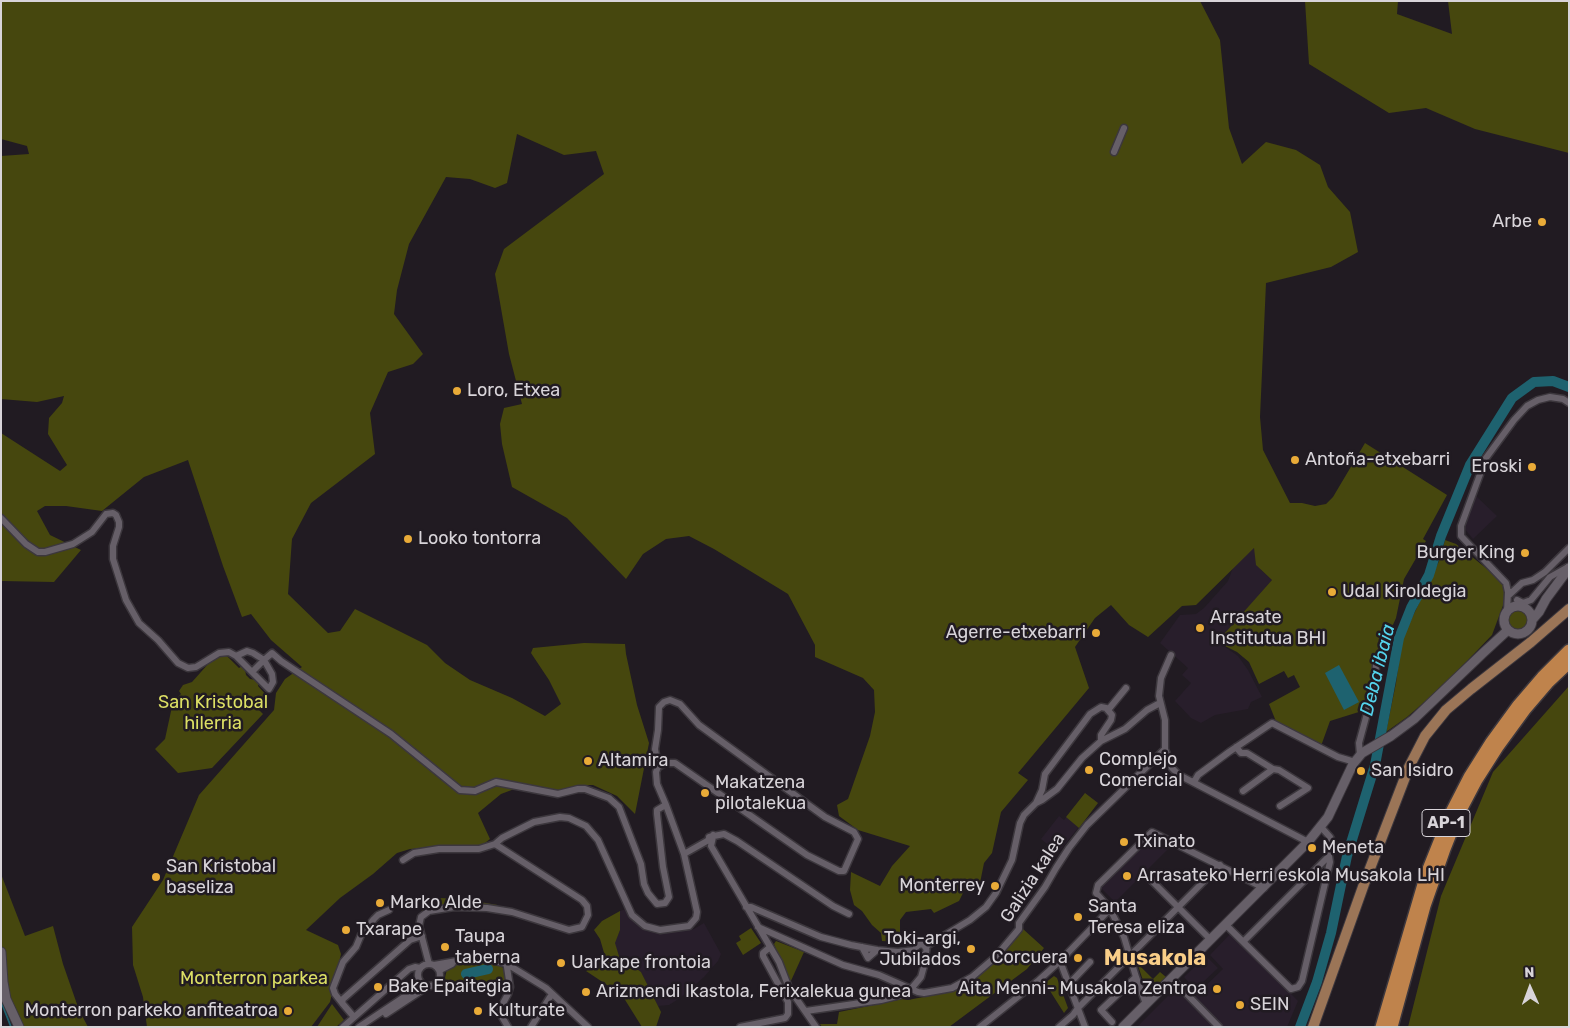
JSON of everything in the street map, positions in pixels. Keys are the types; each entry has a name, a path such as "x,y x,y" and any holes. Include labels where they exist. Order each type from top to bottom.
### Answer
{"highway":[{"name":"AP-1","path":"1381,1027 1426,874 1450,814 1469,777 1491,742 1518,705 1569,650"},
{"name":"AP-1","path":"1392,1027 1425,906 1444,849 1458,816 1477,780 1498,747 1525,710 1549,682 1569,663"}],"main road":[{"path":"1313,1027 1391,812 1409,767 1425,736 1446,710 1569,609"}],"street":[{"path":"1114,152 1124,128"},
{"path":"1569,403 1563,399 1550,397 1538,400 1527,406 1514,420 1486,458 1461,526 1461,536 1505,580 1508,587 1508,596 1507,612 1504,620 1508,630 1517,634 1526,632 1531,626 1532,620 1530,613 1521,604 1516,595 1520,588 1531,583 1548,570 1569,548"},
{"path":"1,518 26,544 38,552 45,552 73,544 92,532 106,514 116,515 119,527 113,546 113,559 126,600 139,623 158,640 178,663 188,668 196,667 219,653 229,652 236,656 269,689 273,682 272,674 264,660 247,651 236,656"},
{"path":"1507,612 1513,607 1531,600 1550,577 1569,567"},
{"path":"1532,620 1569,567"},
{"path":"1508,596 1522,582 1533,580"},
{"path":"1521,604 1533,606 1546,599"},
{"path":"1194,782 1198,775 1272,723 1338,757 1357,759 1370,748 1391,736 1414,719 1508,630"},
{"path":"252,672 272,652 281,661 391,734 460,790 475,791 496,782 558,794 585,789 610,798 619,807 641,864 642,876 648,893 653,901 661,905 665,903 669,896 663,867 657,810 666,805"},
{"path":"1171,655 1159,687 1160,703 1165,720 1165,749 1170,763 1179,775 1308,842"},
{"path":"1123,1027 1264,888 1321,827 1334,806 1357,759 1359,743 1375,684 1376,665"},
{"path":"1108,710 1126,688"},
{"path":"403,860 414,852 439,849 486,848 519,829 543,820 560,817 586,826 598,840 632,915 645,926 660,930 689,926 694,923 697,912 684,854 657,784 656,772 658,767 656,749 659,707 664,702 675,701 684,707 699,725 825,817 854,832 858,839 844,871 839,872 807,854 675,763 666,763 658,767"},
{"path":"746,907 751,907 821,937 862,947 898,952 915,950 920,945 925,947 960,927 986,907 996,893 1012,860 1020,823 1024,815 1036,803 1057,789 1082,758 1101,741 1125,729 1147,710 1160,703"},
{"path":"1036,803 1042,790 1045,774 1080,726 1096,709 1101,707 1108,710 1112,715 1111,720 1101,735 1101,741"},
{"path":"1236,747 1241,753 1247,752 1308,788 1280,806"},
{"name":"Galizia kalea","path":"911,989 924,993 952,988 965,981 992,960 1019,929 1019,923 1092,819 1165,749"},
{"path":"1243,790 1273,769"},
{"path":"1226,925 1291,989 1298,987 1302,981 1330,862 1329,856 1332,841 1321,827"},
{"path":"1146,1004 1118,922 1110,909 1096,894 1098,885 1152,832 1264,888"},
{"path":"684,854 702,843 705,839 724,834 849,914"},
{"path":"713,836 711,846 779,962 789,988 816,1027"},
{"path":"702,843 711,846"},
{"path":"359,1027 425,986 438,987 441,978 440,970 432,964 419,926 421,917 429,911 473,906 512,912 569,930 582,927 588,915 582,900 495,844"},
{"path":"1243,942 1329,856"},
{"path":"1059,1027 1220,865"},
{"path":"1145,874 1211,940"},
{"path":"980,1027 1060,961 1110,909"},
{"path":"354,1017 335,994 333,988 343,962 356,947 361,935 378,915 389,910"},
{"path":"758,927 843,965 879,975 911,989"},
{"path":"342,1003 343,999 410,940 422,936"},
{"path":"740,1027 785,1018 789,1009 788,1002 763,956 763,953 776,936"},
{"path":"806,1011 881,1000 901,995 911,989 923,972 925,947"},
{"path":"915,950 918,955 923,955"},
{"path":"1,952 6,999 20,1027"},
{"path":"343,1027 409,969 478,957 507,964 546,988 588,1027"},
{"path":"440,970 452,964 479,960 491,961 507,967 537,985 582,1027"},
{"path":"1060,961 1085,1027"},
{"path":"1069,984 1090,962"},
{"path":"507,967 510,986 500,1008 501,1015 508,1027"},
{"path":"420,968 418,975 425,986"},
{"path":"1112,1022 1101,1010 1136,976"},
{"path":"777,981 785,978"},
{"path":"1172,978 1219,1027"},
{"path":"366,1027 425,986"},
{"path":"531,1027 550,997"}],"shaded area":[{"name":"Eroski","path":"1476,496 1497,516 1473,539 1464,528"},
{"name":"Arrasate Institutua BHI","path":"1254,548 1261,570 1272,580 1218,642 1238,656 1248,670 1262,697 1251,702 1248,709 1215,715 1201,723 1191,718 1175,701 1191,683 1182,675 1188,668 1160,643 1180,615 1196,614 1204,608 1228,581 1234,565"},
{"path":"1085,793 1098,803 1058,853 1041,839 1059,816 1064,820"},
{"name":"Arrasateko Herri eskola Musakola LHI","path":"1152,836 1171,846 1115,902 1100,887"},
{"path":"626,909 635,922 646,930 660,933 694,929 704,923 721,954 718,961 704,977 680,998 669,1005 658,1006 641,972 619,956 614,943 620,930 620,911"},
{"path":"1231,933 1298,1001 1287,1027 1137,1027 1176,988 1191,1000 1223,969 1210,955"},
{"path":"1206,956 1218,968 1199,986 1193,987 1184,977"}],"green space":[{"name":"Monterron parkea","path":"1,1 1200,1 1220,40 1229,128 1242,164 1266,142 1296,150 1320,165 1328,187 1350,212 1358,252 1331,267 1266,283 1260,417 1263,450 1290,503 1315,506 1326,504 1333,497 1365,443 1447,495 1423,539 1426,541 1404,579 1396,618 1380,654 1376,653 1373,683 1367,694 1367,703 1362,711 1330,721 1321,746 1277,724 1269,704 1300,687 1294,675 1288,678 1284,671 1259,684 1249,662 1237,652 1217,642 1272,580 1256,565 1254,548 1196,605 1182,606 1148,637 1129,625 1111,605 1095,618 1075,647 1089,688 1018,773 1028,780 1001,812 992,853 984,863 980,883 974,880 969,890 965,889 959,901 934,913 931,909 906,912 900,920 900,942 882,941 881,933 872,925 862,911 854,905 850,890 851,872 880,886 892,866 910,846 858,830 839,816 837,805 848,799 870,736 875,712 874,690 863,678 815,657 815,645 788,594 714,549 689,536 666,539 643,554 626,579 567,518 512,487 502,444 500,424 504,408 522,404 509,354 495,274 504,249 604,174 596,151 564,155 517,134 507,183 495,188 470,179 446,177 409,244 397,290 394,314 423,354 413,364 388,372 370,413 375,454 311,503 292,539 288,594 328,633 340,631 355,609 427,645 445,663 470,680 512,698 545,716 561,704 549,680 531,653 533,648 584,643 625,644 637,705 649,743 635,814 617,796 593,785 581,785 558,791 525,785 501,794 478,813 490,839 485,845 410,849 397,853 373,874 340,898 306,930 338,945 341,954 330,1002 311,1027 147,1027 143,997 133,965 132,927 163,880 199,795 274,710 276,693 285,679 302,667 271,640 251,614 242,617 188,460 144,477 102,511 66,506 45,506 37,511 50,535 81,550 54,582 1,581 1,433 60,471 67,465 48,434 49,418 62,403 64,396 37,402 1,399 1,156 29,154 27,146 1,139"},
{"path":"1305,1 1398,1 1397,14 1452,34 1448,1 1569,1 1569,153 1475,129 1426,108 1389,113 1309,64"},
{"path":"1445,540 1456,544 1506,585 1505,600 1492,635 1442,687 1386,732 1396,683 1402,639 1440,559"},
{"path":"1518,611 1525,614 1528,621 1525,628 1518,631 1511,628 1508,621 1511,614"},
{"name":"San Kristobal hilerria","path":"225,654 239,668 242,666 245,669 246,675 250,679 256,680 259,683 258,686 266,695 255,706 263,714 212,768 178,773 155,749 165,739 173,702 181,694 179,691 183,685 192,682 209,663"},
{"path":"1569,686 1569,1027 1408,1027 1441,896 1493,772"},
{"path":"1085,793 1098,803 1079,828 1066,817"},
{"path":"1,874 25,936 53,926 63,964 79,1010 88,1027 22,1027 6,990 1,942"},
{"path":"439,898 462,899 498,905 449,904 422,911 420,904"},
{"path":"620,911 620,930 615,943 619,956 641,972 661,1012 656,1027 642,1027 622,995 586,971 605,956 600,939 594,930 602,921"},
{"path":"751,928 761,943 743,955 736,943 741,940 739,936"},
{"path":"1023,929 1044,948 1027,969 949,1027 822,1027 820,1024 837,1024 839,1012 954,991 980,975 996,961"},
{"path":"776,941 804,952 790,983 774,944"},
{"path":"1139,950 1145,956 1138,964 1153,979 1160,972 1166,977 1148,995 1134,954"},
{"path":"474,962 498,965 505,969 506,988 463,993 462,989 442,991 447,969 451,966"},
{"path":"1054,976 1057,978 1068,1008 1064,1013 1045,983"},
{"path":"332,1004 344,1020 336,1027 317,1027"}],"water":[{"path":"1339,665 1359,702 1344,710 1325,673"}],"waterway":[{"name":"Deba ibaia","path":"1300,1027 1317,982 1331,933 1347,856 1375,765 1399,638 1411,608 1429,575 1441,536 1470,465 1512,398 1534,382 1553,381 1569,387"},
{"path":"466,974 488,969"},
{"path":"1,1001 11,1027"}],"place":[{"name":"Arbe","path":"1542,222"},
{"name":"Loro, Etxea","path":"457,391"},
{"name":"Antoña-etxebarri","path":"1295,460"},
{"name":"Eroski","path":"1532,467"},
{"name":"Looko tontorra","path":"408,539"},
{"name":"Burger King","path":"1525,553"},
{"name":"Udal Kiroldegia","path":"1332,592"},
{"name":"Arrasate Institutua BHI","path":"1200,628"},
{"name":"Agerre-etxebarri","path":"1096,633"},
{"name":"Altamira","path":"588,761"},
{"name":"Complejo Comercial","path":"1089,770"},
{"name":"San Isidro","path":"1361,771"},
{"name":"Makatzena pilotalekua","path":"705,793"},
{"name":"Txinato","path":"1124,842"},
{"name":"Meneta","path":"1312,848"},
{"name":"Arrasateko Herri eskola Musakola LHI","path":"1127,876"},
{"name":"San Kristobal baseliza","path":"156,877"},
{"name":"Monterrey","path":"995,886"},
{"name":"Marko Alde","path":"380,903"},
{"name":"Santa Teresa eliza","path":"1078,917"},
{"name":"Txarape","path":"346,930"},
{"name":"Taupa taberna","path":"445,947"},
{"name":"Toki-argi, Jubilados","path":"971,949"},
{"name":"Corcuera","path":"1078,958"},
{"name":"Uarkape frontoia","path":"561,963"},
{"name":"Bake Epaitegia","path":"378,987"},
{"name":"Aita Menni- Musakola Zentroa","path":"1217,989"},
{"name":"Arizmendi Ikastola, Ferixalekua gunea","path":"586,992"},
{"name":"SEIN","path":"1240,1005"},
{"name":"Monterron parkeko anfiteatroa","path":"288,1011"},
{"name":"Kulturate","path":"478,1011"}],"district":[{"name":"Musakola","path":"1155,959"}]}
